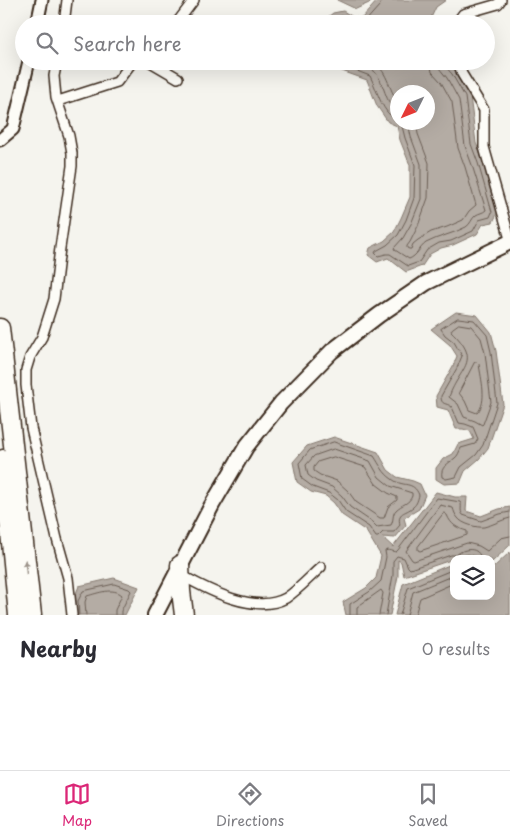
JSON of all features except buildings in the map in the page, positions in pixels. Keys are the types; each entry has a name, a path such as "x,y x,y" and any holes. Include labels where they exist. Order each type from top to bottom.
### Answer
{"highway":[{"path":"0,328 32,615"},
{"path":"0,434 18,615"},
{"path":"180,570 184,615"}],"main road":[{"path":"155,615 212,505 246,447 281,403 332,351 379,315 426,283 510,240"}],"street":[{"path":"39,15 42,0"},
{"path":"66,15 68,0"},
{"path":"183,15 194,0"},
{"path":"462,15 498,4 501,0"},
{"path":"0,140 13,129 27,70"},
{"path":"55,70 56,97 69,136 72,166 54,299 42,337 30,357 26,370 26,385 31,428 68,578 72,615"},
{"path":"58,101 117,82 126,70"},
{"path":"164,70 178,78"},
{"path":"461,70 484,110 484,147 510,240"},
{"path":"180,570 230,599 266,604 288,597 321,567"}],"water":[{"path":"337,0 372,0 356,9"},
{"path":"378,0 446,0 436,7 432,15 365,15"},
{"path":"343,11 350,15 330,15 333,13"},
{"path":"341,70 455,70 470,96 476,143 498,212 493,222 483,224 477,234 453,245 441,248 430,254 422,266 406,272 388,258 377,262 368,255 370,248 384,241 394,232 410,197 410,165 398,130 435,130 435,85 390,85 390,123 377,106 367,80"},
{"path":"456,312 477,315 491,332 496,351 503,404 488,448 465,471 460,483 444,484 436,479 436,468 443,459 453,454 458,444 474,439 470,431 456,429 448,410 437,407 436,396 457,356 450,345 431,329"},
{"path":"334,437 378,452 388,470 397,477 420,484 425,495 419,509 404,518 406,525 395,538 382,537 393,547 436,492 455,497 467,497 466,511 481,516 510,507 510,545 495,559 495,555 450,555 450,560 404,576 401,562 398,560 398,576 390,615 346,615 343,602 366,588 376,578 381,556 366,531 342,515 334,503 326,496 311,492 297,482 293,462 307,446"},
{"path":"510,552 510,615 395,615 403,584 450,565 450,600 495,600 495,566"},
{"path":"114,578 139,587 125,615 75,615 73,601 79,586"}]}
